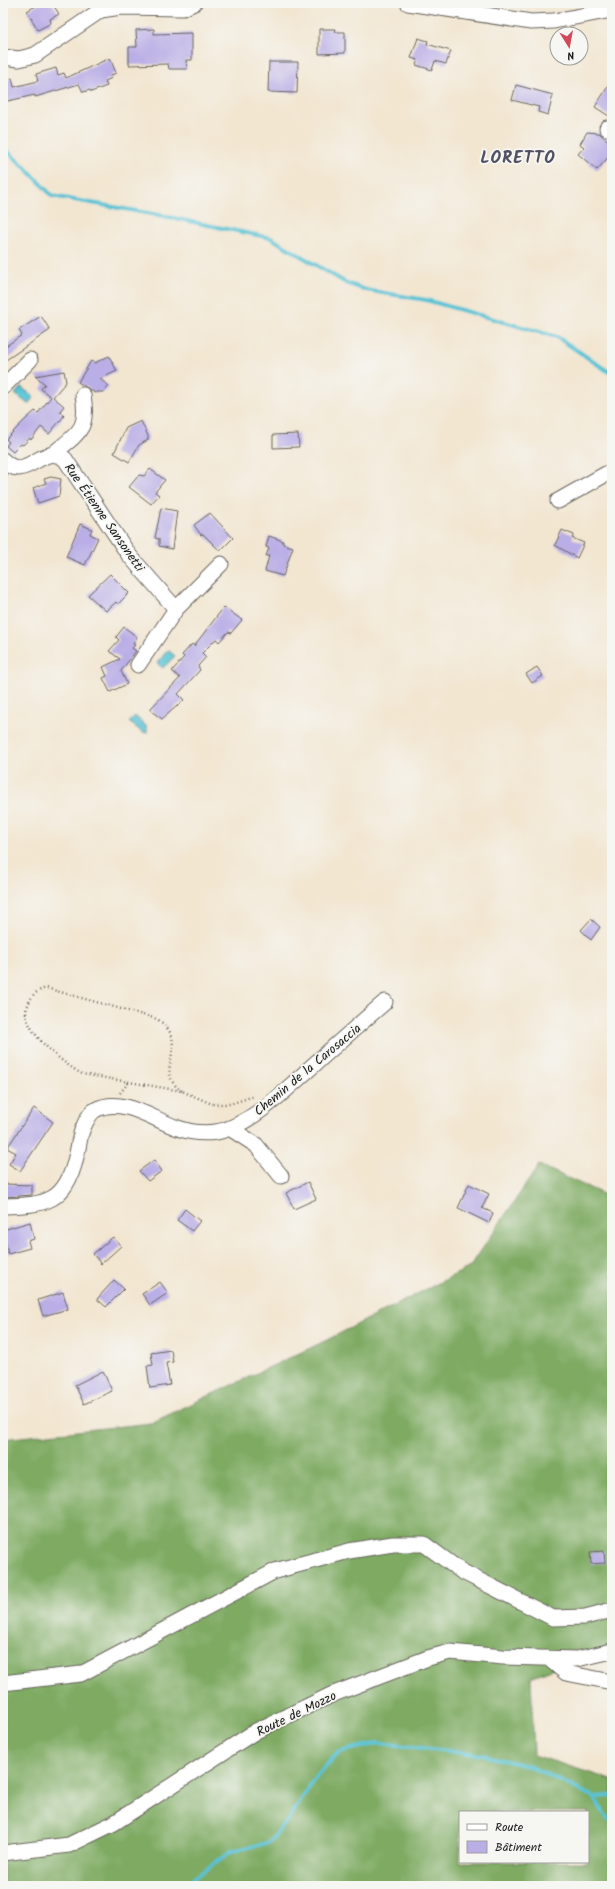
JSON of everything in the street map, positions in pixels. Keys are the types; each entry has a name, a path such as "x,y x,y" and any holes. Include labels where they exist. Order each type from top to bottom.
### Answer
{"street":[{"path":"3,57 19,59 35,55 102,10 121,8 183,8 194,3"},
{"path":"408,3 532,22 554,21 612,10"},
{"path":"3,387 30,360"},
{"path":"53,454 75,436 85,423 86,408 83,395"},
{"name":"Rue Étienne Sansonetti","path":"3,460 7,465 17,469 25,467 45,456 53,454 60,456 65,460 129,555 176,609"},
{"path":"558,501 606,474 612,473"},
{"path":"138,666 176,609 221,564"},
{"name":"Chemin de la Carosaccia","path":"3,1206 38,1204 52,1199 64,1188 72,1174 81,1133 87,1119 93,1111 100,1108 122,1106 134,1109 175,1127 191,1132 217,1132 230,1129 276,1098 385,1002"},
{"path":"230,1129 256,1145 281,1176"},
{"path":"3,1683 81,1674 275,1571 349,1551 393,1544 424,1544 461,1571 553,1618 585,1617 612,1610"},
{"name":"Route de Mozzo","path":"3,1853 69,1845 114,1823 256,1731 331,1695 428,1658 450,1652 577,1659 612,1651"},
{"path":"548,1658 566,1673 612,1682"}],"path":[{"path":"182,1091 82,1074 67,1066 40,1040 29,1023 26,1011 31,996 38,990 46,988 157,1019 166,1025 172,1034 174,1045 169,1075 173,1085 182,1091 212,1104 230,1104 267,1090 276,1098"}],"green space":[{"path":"539,1165 612,1198 612,1647 604,1648 531,1677 534,1755 612,1780 612,1886 3,1886 3,1439 151,1423 323,1342 470,1267"}],"water":[{"path":"21,387 34,397 28,404 15,394"},
{"path":"168,650 175,656 163,668 157,663"},
{"path":"135,716 147,727 147,733 142,732 129,722"}],"building":[{"path":"41,3 52,3 59,14 50,19 51,23 38,30 27,11"},
{"path":"154,29 154,34 192,33 192,60 186,60 187,69 169,69 168,64 129,65 129,47 137,47 136,30"},
{"path":"319,29 336,29 335,32 345,32 345,53 319,54"},
{"path":"418,38 428,41 427,44 451,51 446,64 435,61 432,70 416,65 418,60 411,58"},
{"path":"110,58 116,73 111,75 112,78 105,81 107,86 91,92 90,90 83,92 79,84 35,97 35,95 3,102 3,81 12,78 14,87 38,81 36,74 56,68 58,75 64,73 66,78"},
{"path":"269,62 298,62 297,93 268,92"},
{"path":"612,80 612,118 595,107"},
{"path":"516,85 553,95 548,115 538,112 539,107 512,100"},
{"path":"587,132 599,133 612,144 612,153 597,170 578,154 584,147 580,144"},
{"path":"41,316 50,330 3,362 3,348 22,335 19,330"},
{"path":"109,356 117,371 100,379 109,386 104,392 95,393 78,382 91,361 95,363"},
{"path":"64,371 66,382 53,397 64,406 60,411 64,416 49,434 41,427 31,440 30,438 13,452 6,446 9,442 6,439 35,411 38,413 51,397 41,389 45,384 35,376"},
{"path":"141,421 148,436 148,440 139,445 129,462 114,453 126,428"},
{"path":"298,434 299,447 273,448 273,435"},
{"path":"150,469 165,480 155,492 159,495 151,504 129,487 139,475 144,476"},
{"path":"51,477 61,479 59,496 38,503 33,488 46,483 44,479"},
{"path":"161,508 177,511 172,549 159,546 159,539 155,538"},
{"path":"210,513 233,538 220,551 203,534 201,535 194,525"},
{"path":"80,524 92,529 90,534 98,538 85,565 66,557"},
{"path":"562,530 574,535 572,538 584,543 577,558 555,545"},
{"path":"269,536 283,541 283,544 293,547 283,576 265,571 269,556 266,556 269,548 266,547"},
{"path":"110,574 129,593 118,604 116,602 106,611 88,595"},
{"path":"224,607 242,620 231,633 228,632 219,642 216,639 202,653 206,657 198,666 200,670 178,694 184,700 162,719 151,711 151,708 180,678 172,671 184,657 182,655 192,644 194,646"},
{"path":"124,627 137,637 133,644 135,645 132,648 136,651 121,671 127,684 110,692 103,678 107,676 103,667 120,659 109,651 119,640 116,637"},
{"path":"537,667 543,676 532,683 526,674"},
{"path":"591,919 600,927 591,940 581,930"},
{"path":"34,1108 53,1122 20,1171 9,1164 16,1153 7,1148"},
{"path":"154,1160 162,1171 148,1181 139,1171"},
{"path":"308,1182 316,1199 294,1209 286,1193"},
{"path":"5,1184 32,1185 32,1195 5,1197"},
{"path":"469,1184 489,1194 482,1208 493,1213 489,1223 458,1208"},
{"path":"185,1209 200,1221 192,1231 177,1220"},
{"path":"30,1222 34,1239 28,1241 30,1248 8,1254 3,1230"},
{"path":"113,1237 121,1246 101,1264 93,1254"},
{"path":"114,1280 124,1289 106,1307 97,1299"},
{"path":"160,1282 168,1293 150,1305 142,1294"},
{"path":"63,1292 68,1309 43,1316 38,1300"},
{"path":"171,1350 173,1362 166,1363 170,1385 150,1388 147,1366 153,1365 151,1353"},
{"path":"103,1371 112,1391 84,1404 75,1385"},
{"path":"604,1551 605,1563 591,1564 590,1552"}],"waterway":[{"path":"3,147 33,175 52,196 164,216 271,238 346,283 366,290 426,300 557,337 612,374"},
{"path":"183,1886 231,1851 268,1843 289,1819 317,1775 339,1752 379,1743 483,1755 531,1767 594,1797 606,1817 612,1821"},
{"path":"594,1797 612,1796"}],"district":[{"name":"LORETTO","path":"518,157"}]}
